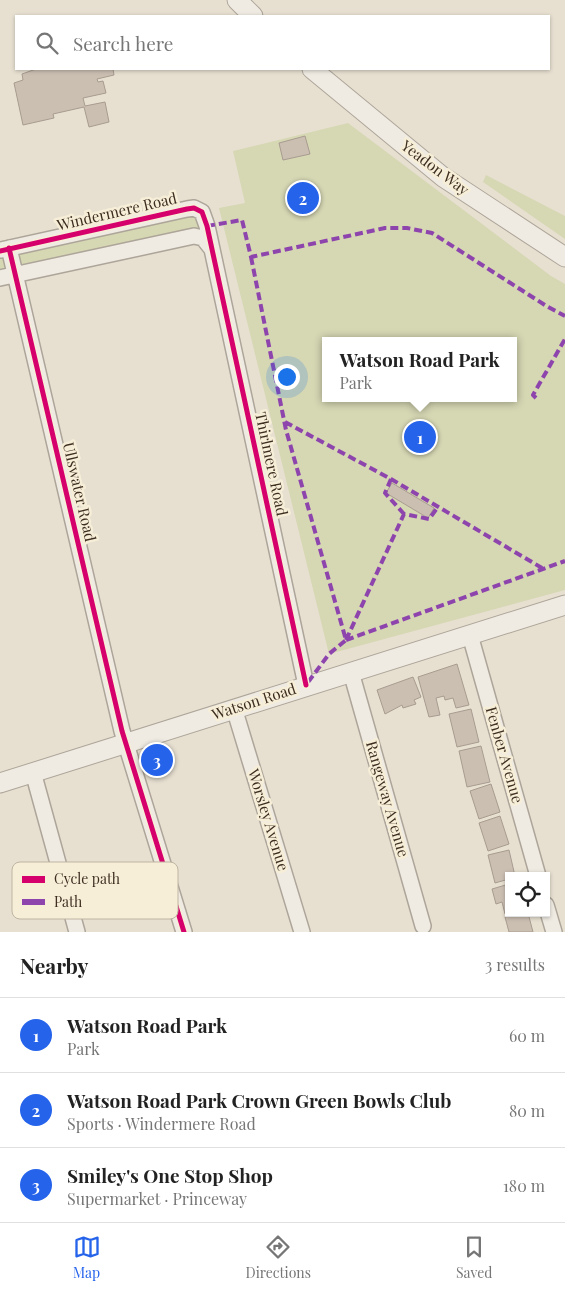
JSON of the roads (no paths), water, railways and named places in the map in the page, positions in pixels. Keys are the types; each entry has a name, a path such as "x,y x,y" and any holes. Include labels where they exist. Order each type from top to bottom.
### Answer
{"street":[{"path":"237,0 253,15"},
{"name":"Yeadon Way","path":"313,70 443,178 565,257"},
{"name":"Windermere Road","path":"5,249 194,208 205,217 211,248"},
{"path":"0,278 194,236 203,238 211,248"},
{"name":"Thirlmere Road","path":"211,248 306,685"},
{"name":"Ullswater Road","path":"5,249 16,275 125,742 162,862"},
{"name":"Watson Road","path":"0,783 125,742 565,605"},
{"name":"Fenber Avenue","path":"470,635 537,872"},
{"name":"Rangeway Avenue","path":"351,672 424,926"},
{"name":"Worsley Avenue","path":"234,708 302,932"},
{"path":"33,772 58,862"},
{"name":"Ullswater Road","path":"178,913 184,932"},
{"path":"550,917 554,932"},
{"path":"73,919 77,932"}],"place":[{"name":"Watson Road Park Crown Green Bowls Club","path":"303,198"},
{"name":"Watson Road Park","path":"420,437"},
{"name":"Smiley's One Stop Shop","path":"157,760"}]}
